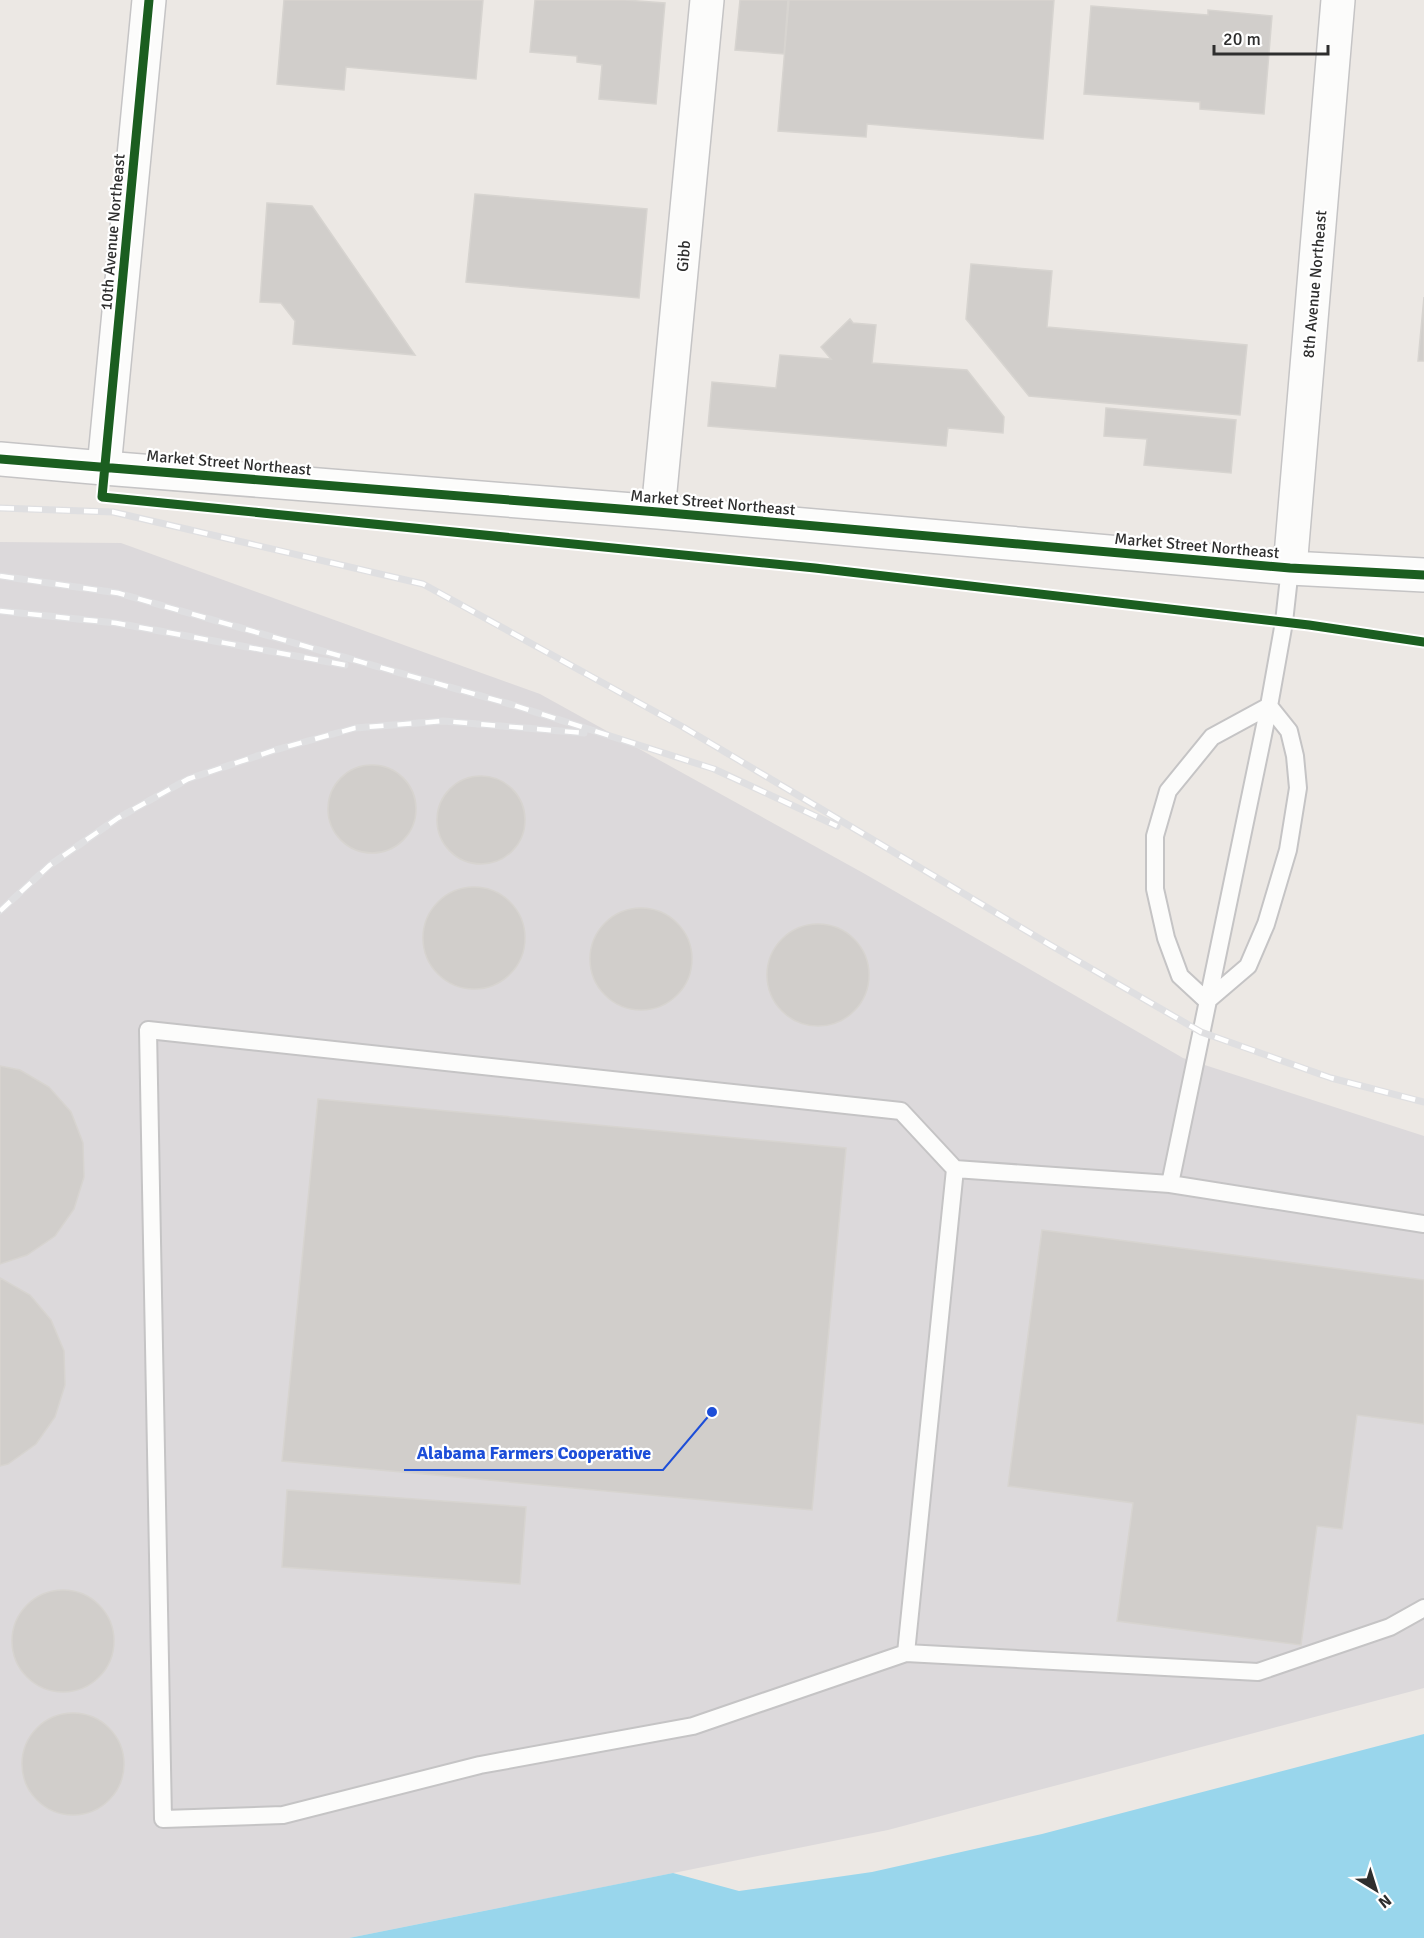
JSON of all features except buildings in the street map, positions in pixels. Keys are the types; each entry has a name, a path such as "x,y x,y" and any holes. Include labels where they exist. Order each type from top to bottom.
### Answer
{"street":[{"name":"10th Avenue Northeast","path":"105,468 149,0"},
{"name":"Gibb","path":"658,512 707,0"},
{"name":"8th Avenue Northeast","path":"1290,568 1338,0"},
{"name":"Market Street Northeast","path":"0,459 658,512 1290,568 1424,575"}],"lane":[{"path":"1170,1184 1269,706 1284,622 1290,568"},
{"path":"1208,1001 1180,976 1166,938 1155,889 1155,837 1168,791 1212,737 1269,706"},
{"path":"1208,1001 1248,966 1266,924 1288,850 1299,788 1295,756 1289,731 1269,706"},
{"path":"1424,1224 1170,1184 955,1169 901,1111 148,1030 163,1819 283,1815 480,1765 693,1726 906,1653 1258,1672 1390,1627 1424,1608"},
{"path":"906,1653 955,1169"}],"shaded area":[{"path":"0,542 121,543 540,694 865,874 1183,1058 1424,1136 1424,1688 888,1830 349,1938 0,1938"}],"water":[{"path":"1424,1734 1424,1938 349,1938 673,1873 739,1891 872,1872 1042,1834"}],"railway":[{"path":"0,508 113,512 423,584 683,727 1201,1032 1331,1078 1424,1102"},
{"path":"0,576 118,593 513,705 714,769 837,826"},
{"path":"0,611 116,623 345,665"},
{"path":"0,911 50,865 118,818 188,779 275,750 355,728 443,721 584,733"}],"cycle path":[{"path":"149,0 102,497 815,568 1309,625 1424,642"},
{"path":"0,459 658,512 1290,568 1424,575"}],"place":[{"name":"Alabama Farmers Cooperative","path":"712,1412"}]}
